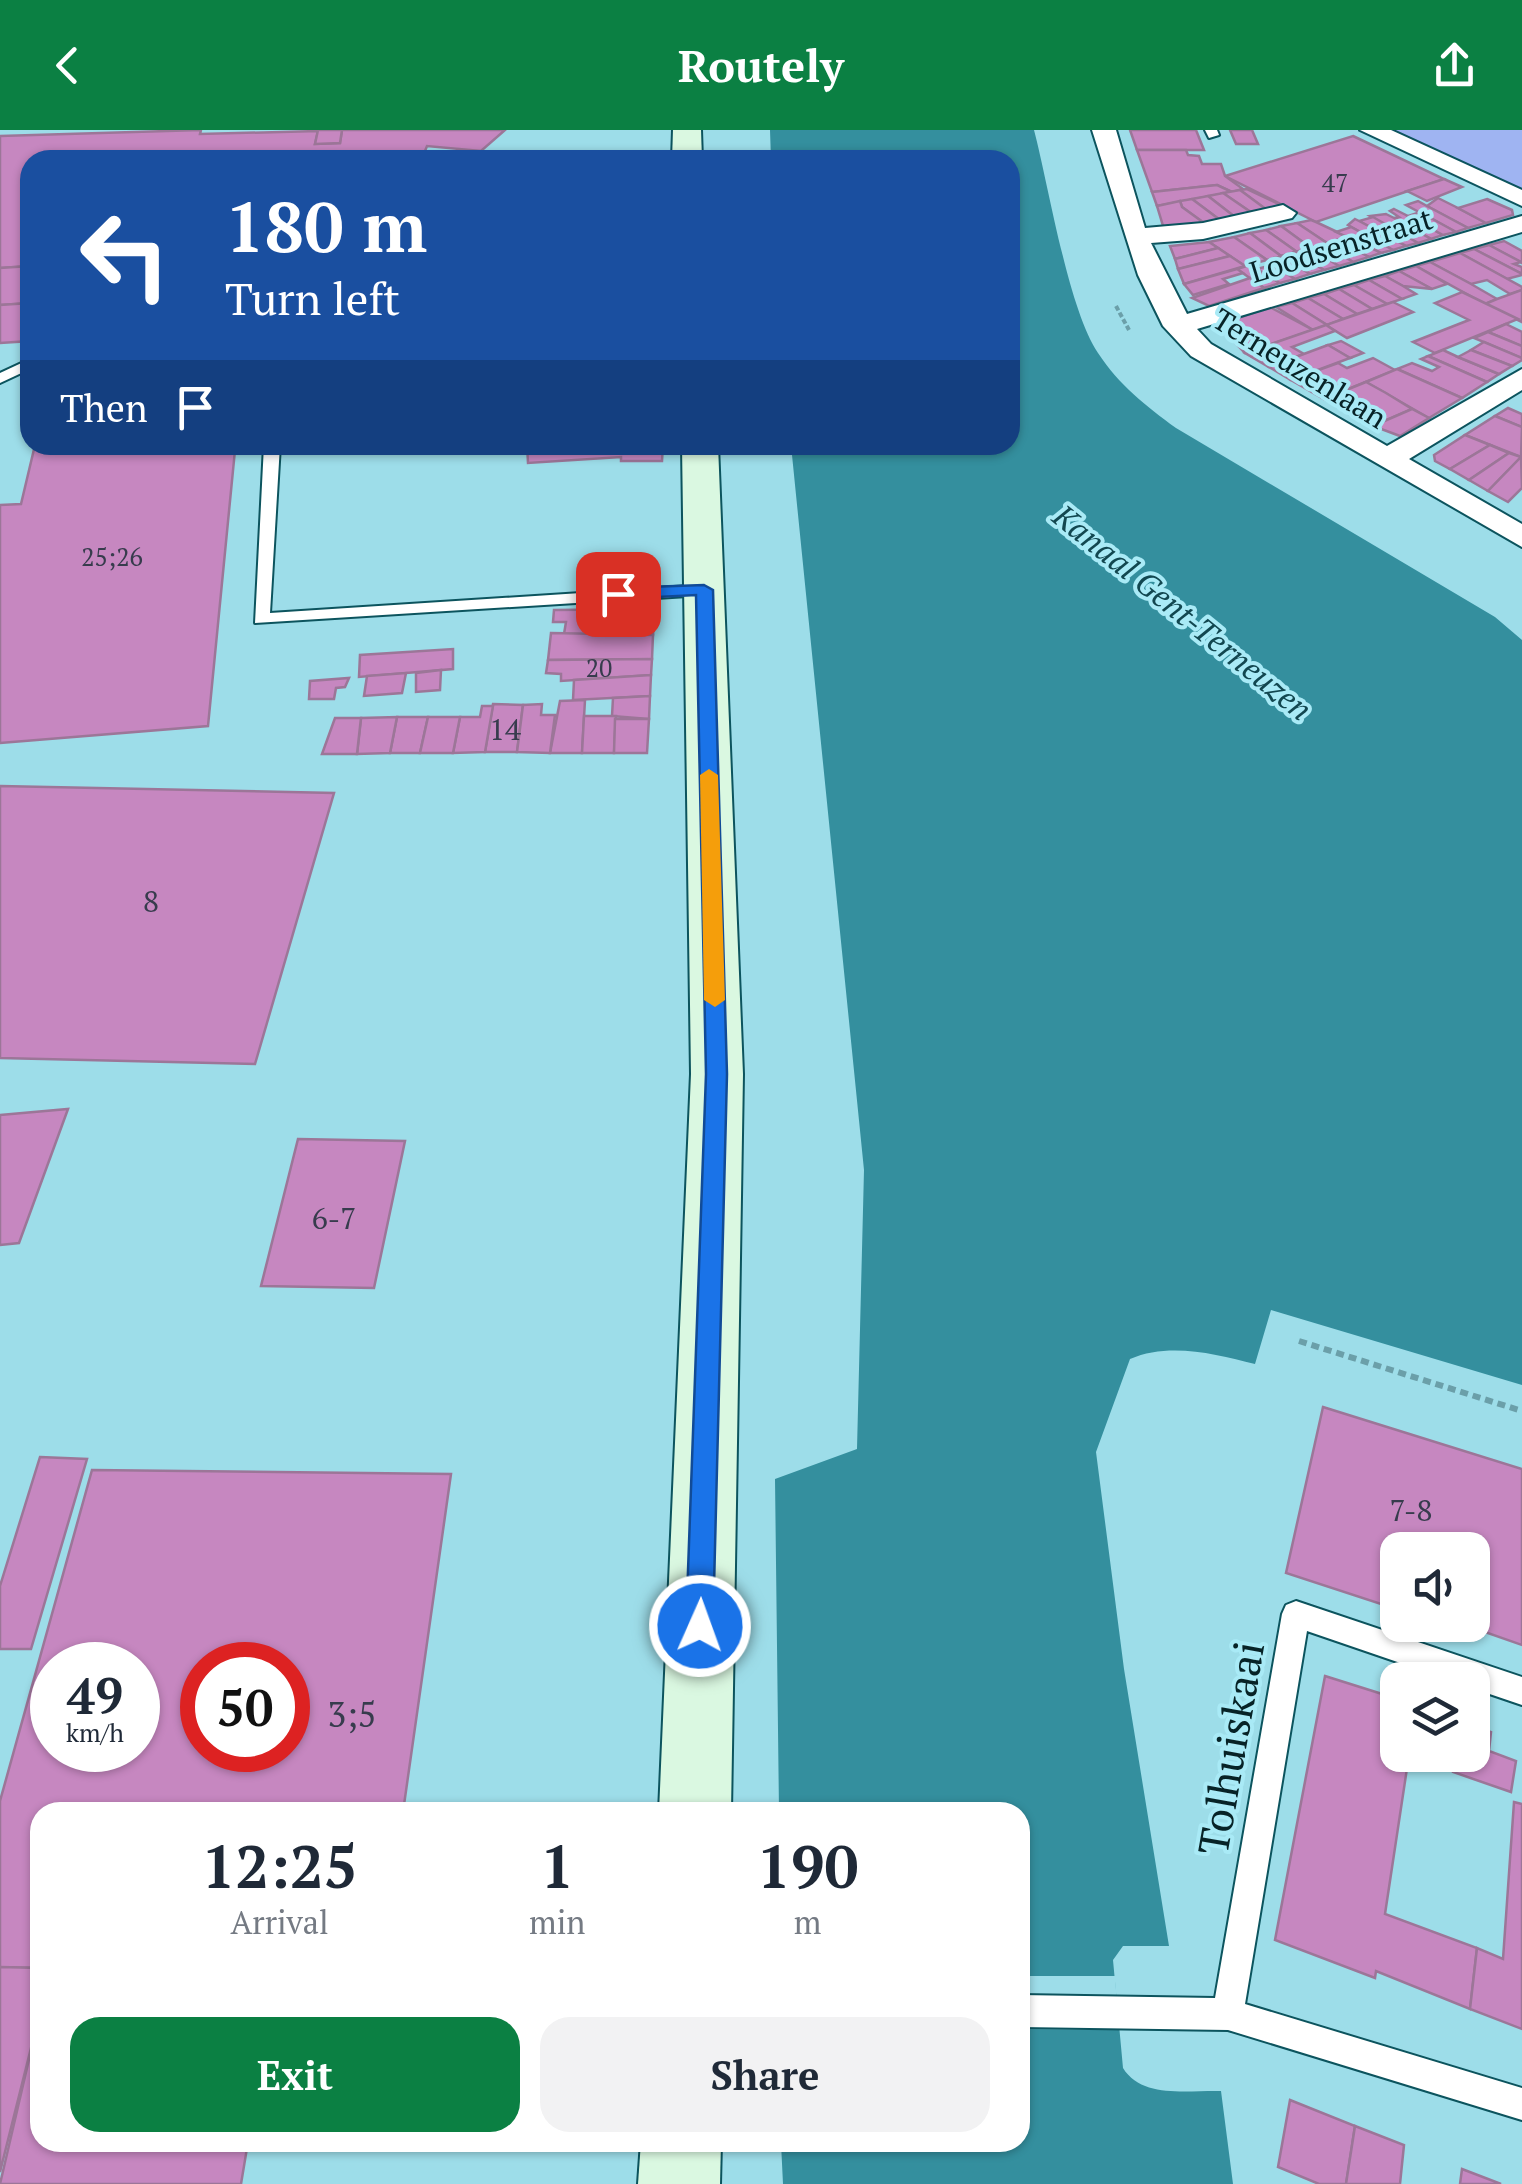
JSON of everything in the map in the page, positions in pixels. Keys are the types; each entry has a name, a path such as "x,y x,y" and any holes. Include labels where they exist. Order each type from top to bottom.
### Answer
{"main road":[{"path":"694,1802 716,1074 700,455"},
{"path":"679,2184 681,2152"}],"street":[{"name":"Terneuzenlaan","path":"1104,130 1135,238 1177,326 1200,350 1522,537"},
{"path":"1372,130 1522,199"},
{"path":"1135,238 1203,231 1283,213"},
{"name":"Loodsenstraat","path":"1177,326 1522,224"},
{"path":"1387,459 1522,378"}],"lane":[{"path":"271,455 261,618 704,590"},
{"name":"Tolhuiskaai","path":"1228,2014 1296,1614 1522,1691"},
{"path":"1030,2011 1228,2014 1522,2104"}],"path":[{"path":"1299,1341 1522,1411"}],"shaded area":[{"path":"1393,130 1522,130 1522,192"}],"water":[{"name":"Kanaal Gent-Terneuzen","path":"770,130 1034,130 1077,307 1098,353 1124,385 1176,428 1495,617 1522,640 1522,1385 1271,1310 1255,1364 1176,1350 1130,1359 1096,1452 1124,1669 1169,1946 1123,1946 1113,1960 1123,2068 1131,2078 1154,2089 1221,2091 1233,2184 783,2184 781,2152 1030,2152 1030,1802 779,1802 775,1479 857,1449 864,1170 792,455 1020,455 1020,150 771,150"}],"pier":[{"path":"1030,1976 1115,1976 1119,2030 1030,2029"}],"building":[{"path":"318,130 342,130 340,143 315,144"},
{"path":"342,130 505,130 482,150 427,146 425,150 20,150 20,267 0,268 0,136 318,131 315,144 340,143"},
{"path":"1130,130 1196,130 1204,150 1137,150"},
{"path":"1230,130 1252,130 1258,144 1236,144"},
{"path":"1353,136 1444,179 1316,222 1225,176"},
{"path":"1137,150 1186,150 1188,155 1199,156 1202,164 1221,164 1225,176 1243,189 1232,192 1217,185 1152,192"},
{"path":"1444,179 1462,187 1427,201 1407,191"},
{"path":"1217,185 1232,192 1157,206 1152,192"},
{"path":"1247,189 1283,206 1267,210 1240,190"},
{"path":"1240,190 1267,210 1252,213 1223,193"},
{"path":"1223,193 1252,213 1235,217 1208,196"},
{"path":"1208,196 1235,217 1220,220 1192,199"},
{"path":"1438,198 1486,223 1468,228 1427,206"},
{"path":"1192,199 1220,220 1204,223 1182,207 1180,201"},
{"path":"1487,199 1512,210 1513,215 1486,223 1458,208"},
{"path":"1180,201 1182,207 1204,223 1164,229 1157,206"},
{"path":"1418,201 1468,228 1456,232 1406,205"},
{"path":"1394,209 1443,235 1431,239 1394,218 1399,217 1390,211"},
{"path":"1420,212 1456,232 1443,235 1408,216"},
{"path":"1386,214 1431,239 1418,243 1370,216"},
{"path":"1373,217 1418,243 1406,246 1359,221"},
{"path":"1355,219 1406,246 1393,250 1348,225"},
{"path":"1311,220 1348,237 1327,243 1297,223"},
{"path":"1297,223 1327,243 1311,248 1281,226"},
{"path":"1281,226 1311,248 1297,252 1266,230"},
{"path":"1351,227 1393,250 1381,253 1336,232"},
{"path":"1266,230 1297,252 1281,256 1250,233"},
{"path":"1250,233 1281,256 1267,260 1234,237"},
{"path":"1234,237 1267,260 1245,266 1209,242"},
{"path":"1348,237 1381,253 1369,257 1337,240"},
{"path":"1337,240 1369,257 1353,262 1324,244"},
{"path":"1504,241 1522,251 1522,263 1489,245"},
{"path":"1209,242 1218,248 1175,259 1170,246"},
{"path":"1324,244 1353,262 1339,266 1309,248"},
{"path":"1489,245 1521,262 1514,264 1522,267 1522,274 1474,249"},
{"path":"1218,248 1230,256 1178,269 1175,259"},
{"path":"1309,248 1339,266 1324,270 1295,252"},
{"path":"1474,249 1522,275 1507,279 1460,253"},
{"path":"1295,252 1324,270 1310,274 1281,256"},
{"path":"1460,253 1522,290 1510,294 1487,280 1471,284 1430,262"},
{"path":"1230,256 1245,266 1184,284 1178,269"},
{"path":"1287,260 1310,274 1295,279 1272,265"},
{"path":"1430,262 1497,299 1485,304 1416,266"},
{"path":"1250,265 1280,283 1264,288 1237,269"},
{"path":"1272,265 1295,279 1280,283 1257,269"},
{"path":"1416,266 1447,284 1432,289 1399,271"},
{"path":"20,267 20,304 0,305 0,268"},
{"path":"1237,269 1243,273 1223,279 1229,284 1193,295 1184,284"},
{"path":"1399,271 1432,289 1403,286 1385,276"},
{"path":"1385,276 1416,294 1402,299 1369,280"},
{"path":"1250,278 1264,288 1209,306 1192,298"},
{"path":"1369,280 1402,299 1387,304 1354,285"},
{"path":"1354,285 1387,304 1372,309 1339,289"},
{"path":"1339,289 1372,309 1357,314 1324,294"},
{"path":"1522,290 1522,322 1485,304 1497,299"},
{"path":"1462,292 1518,319 1435,353 1413,342 1469,320 1435,303"},
{"path":"1324,294 1357,314 1343,319 1308,298"},
{"path":"1308,298 1343,319 1327,325 1292,303"},
{"path":"1393,302 1413,312 1347,338 1326,325"},
{"path":"1292,303 1327,325 1313,330 1276,307"},
{"path":"20,304 20,342 0,343 0,305"},
{"path":"1270,307 1313,330 1245,353 1218,325"},
{"path":"1506,324 1522,332 1522,346 1488,332"},
{"path":"1326,325 1335,331 1292,347 1304,354 1269,367 1245,353"},
{"path":"1488,332 1522,346 1522,358 1474,338"},
{"path":"1341,341 1363,353 1350,358 1328,345"},
{"path":"1484,342 1522,360 1512,366 1471,350"},
{"path":"1328,345 1350,358 1291,380 1269,367"},
{"path":"1443,350 1499,374 1487,382 1428,356"},
{"path":"1471,350 1512,366 1499,374 1458,357"},
{"path":"1428,356 1487,382 1462,398 1397,369 1412,363 1432,371 1439,367 1421,359"},
{"path":"1373,358 1395,370 1324,399 1291,380 1338,363 1347,368"},
{"path":"1397,369 1462,398 1429,418 1366,382"},
{"path":"1366,382 1412,409 1373,426 1324,399"},
{"path":"1508,408 1522,414 1522,427 1495,416"},
{"path":"1412,409 1429,418 1400,436 1373,426"},
{"path":"1495,416 1522,427 1521,457 1465,435"},
{"path":"1465,435 1490,445 1450,469 1435,461 1434,455"},
{"path":"1490,445 1509,453 1469,480 1450,469"},
{"path":"1509,453 1521,457 1488,491 1469,480"},
{"path":"33,455 235,455 208,726 0,743 0,505 21,504"},
{"path":"528,455 662,455 662,461 621,461 621,457 528,463"},
{"path":"1521,457 1522,488 1508,502 1488,491"},
{"path":"655,609 653,635 564,634 566,622 553,622 554,610"},
{"path":"551,633 653,635 652,659 548,660"},
{"path":"453,649 453,669 359,677 360,655"},
{"path":"652,659 651,675 561,681 561,674 546,673 548,660"},
{"path":"441,670 440,690 416,692 416,673"},
{"path":"406,673 402,693 364,696 367,676"},
{"path":"651,675 650,696 573,700 574,680"},
{"path":"349,678 345,687 336,688 334,699 309,699 310,681"},
{"path":"650,696 649,719 612,716 613,698"},
{"path":"585,700 582,753 550,753 560,701"},
{"path":"493,704 523,705 517,752 485,752"},
{"path":"542,704 541,715 555,715 550,753 517,752 523,705"},
{"path":"482,706 493,706 485,752 453,753 460,717 480,717"},
{"path":"584,716 616,716 614,753 582,753"},
{"path":"397,717 428,717 420,753 390,753"},
{"path":"397,717 390,753 357,754 361,718"},
{"path":"428,717 460,717 453,753 420,753"},
{"path":"335,718 361,718 357,754 322,754"},
{"path":"615,719 649,719 647,753 614,753"},
{"path":"0,786 334,793 255,1064 0,1058"},
{"path":"68,1109 19,1243 0,1245 0,1115"},
{"path":"298,1139 405,1141 374,1288 261,1286"},
{"path":"1323,1407 1522,1469 1522,1645 1490,1634 1490,1532 1380,1532 1380,1604 1286,1573"},
{"path":"40,1457 87,1459 30,1649 0,1649 0,1586"},
{"path":"92,1470 451,1474 404,1802 30,1802 30,1968 0,1967 0,1801 30,1693 30,1772 160,1772 160,1642 44,1642"},
{"path":"1325,1676 1380,1693 1380,1772 1406,1772 1385,1914 1477,1948 1470,2009 1376,1971 1375,1978 1275,1940"},
{"path":"1490,1751 1516,1761 1511,1792 1453,1772 1490,1772"},
{"path":"1514,1802 1522,1804 1522,2029 1470,2009 1477,1948 1503,1959"},
{"path":"0,1967 30,1968 30,2052 0,2172"},
{"path":"30,2055 30,2152 246,2152 241,2184 0,2184"},
{"path":"1290,2100 1355,2126 1346,2184 1319,2184 1278,2167"},
{"path":"1355,2126 1404,2145 1400,2184 1346,2184"},
{"path":"1462,2169 1501,2184 1460,2184"}],"slow traffic":[{"path":"709,775 715,1000"}],"route":[{"path":"618,594 704,590 716,1074 700,1626"}]}
